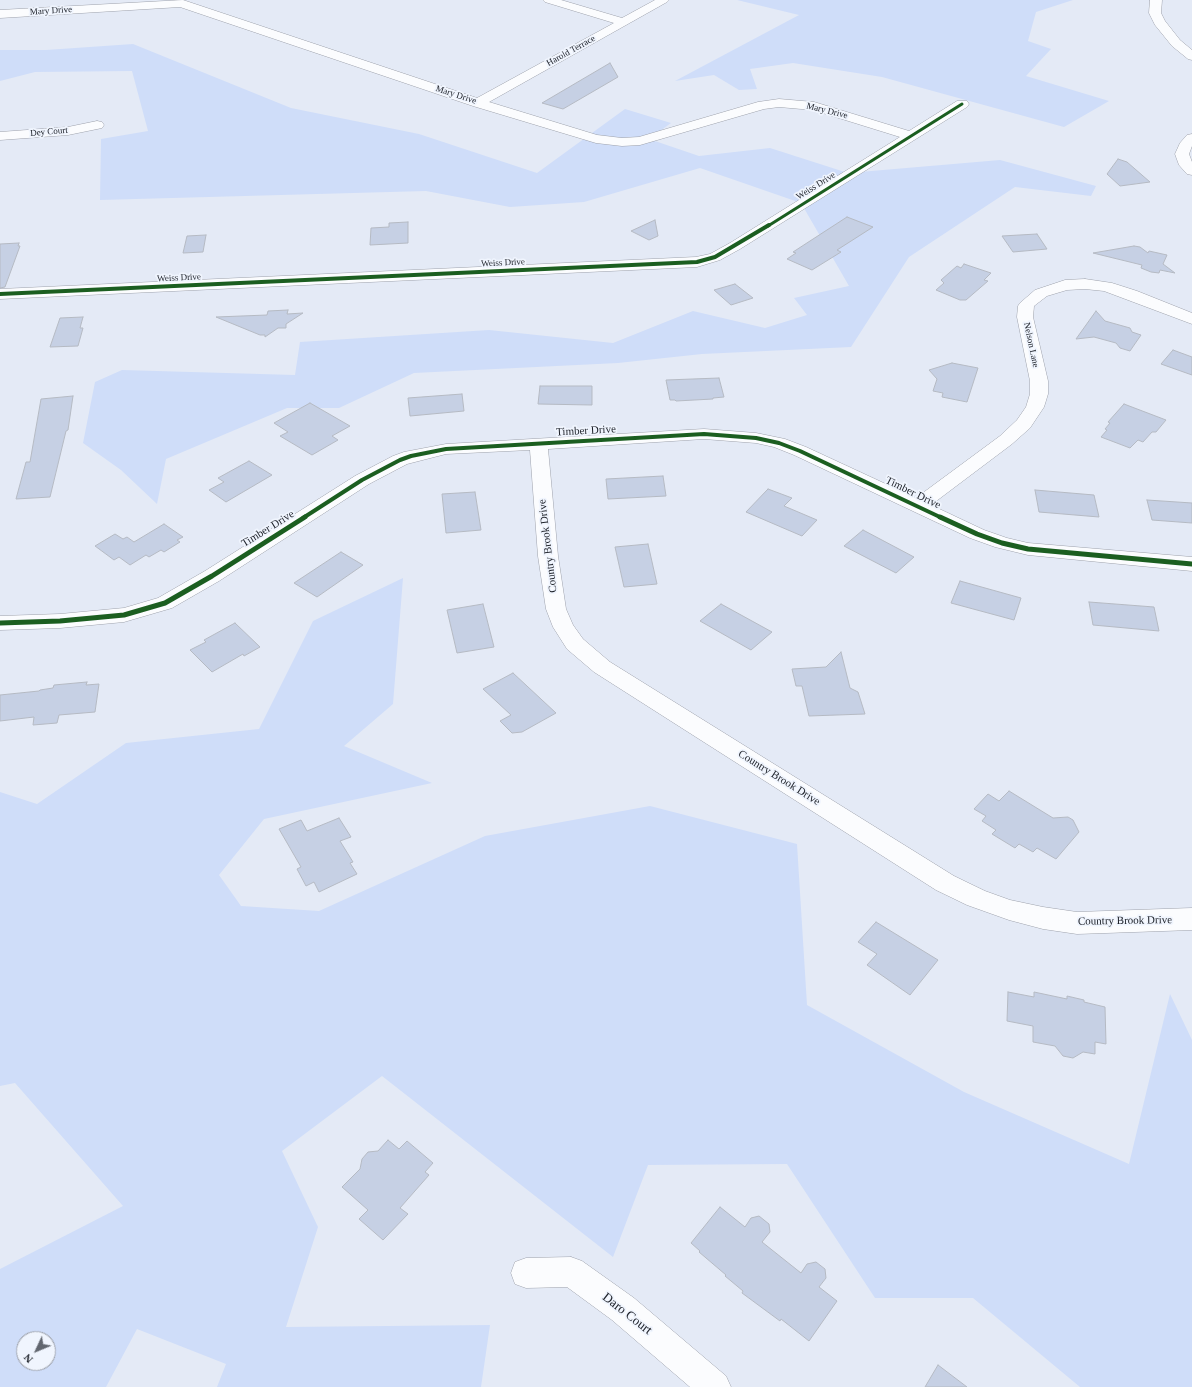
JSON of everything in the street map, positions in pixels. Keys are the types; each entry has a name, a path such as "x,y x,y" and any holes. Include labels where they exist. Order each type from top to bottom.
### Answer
{"street":[{"path":"549,0 624,22"},
{"name":"Harold Terrace","path":"478,103 663,0"},
{"path":"1156,0 1155,13 1160,22 1176,43 1192,56"},
{"name":"Mary Drive","path":"0,14 183,2 478,103 580,136 613,141 640,141 763,105 779,103 814,106 911,136"},
{"name":"Weiss Drive","path":"3,294 697,262 715,257 735,246 962,104"},
{"name":"Dey Court","path":"0,136 68,131 97,125"},
{"path":"1192,138 1185,146 1182,154 1184,162 1192,171"},
{"name":"Nelson Lane","path":"918,506 1006,440 1024,424 1035,407 1039,394 1039,381 1025,317 1026,306 1041,293 1065,285 1085,284 1106,286 1131,294 1192,319"},
{"path":"0,309 3,294"},
{"name":"Timber Drive","path":"0,624 60,621 124,615 165,603 212,576 362,480 400,460 446,449 704,434 756,438 779,443 800,451 977,534 1028,549 1192,564"},
{"name":"Country Brook Drive","path":"539,443 544,513 556,608 563,627 575,644 602,667 945,883 976,898 1009,910 1043,918 1077,923 1192,919"},
{"name":"Daro Court","path":"526,1273 571,1272 623,1309 715,1387"}],"shaded area":[{"path":"737,0 1073,0 1036,12 1028,41 1051,49 1026,76 1109,101 1064,127 882,77 793,63 750,69 757,89 739,90 714,75 675,81 799,15"},
{"path":"133,44 291,108 419,134 537,173 625,109 671,123 649,139 699,156 770,148 848,173 1000,160 1096,186 1091,196 1015,187 909,257 851,347 702,354 618,363 414,373 339,408 287,408 166,459 157,504 121,470 83,443 95,382 122,370 295,375 300,342 489,330 613,343 693,311 765,328 807,315 794,298 849,286 801,203 700,168 584,202 510,207 426,191 100,200 101,139 148,131 132,71 35,72 0,81 0,50 46,50"},
{"path":"403,578 393,704 344,746 432,783 264,819 219,875 241,906 319,911 485,836 650,806 797,844 807,1005 964,1092 1129,1164 1170,994 1192,1040 1192,1387 1080,1387 973,1298 875,1298 787,1164 648,1165 613,1257 382,1076 282,1151 318,1227 286,1327 490,1325 481,1387 217,1387 226,1364 137,1329 106,1387 0,1387 0,1269 123,1206 15,1083 0,1086 0,792 37,804 126,743 259,729 313,621"}],"building":[{"path":"610,63 618,77 563,109 542,103"},
{"path":"1118,159 1127,162 1150,182 1120,186 1107,174"},
{"path":"847,217 873,227 837,250 841,252 812,270 787,259 796,253 793,252"},
{"path":"655,220 658,236 649,240 631,231"},
{"path":"408,222 408,243 370,245 371,228 389,227 389,223"},
{"path":"1037,234 1047,249 1013,252 1002,236"},
{"path":"206,235 203,252 183,253 187,236"},
{"path":"19,243 18,246 20,246 5,287 0,288 0,244"},
{"path":"1134,246 1140,247 1148,253 1149,251 1167,255 1163,264 1175,273 1160,270 1159,273 1151,272 1141,268 1142,265 1093,253"},
{"path":"964,264 991,273 984,280 988,281 966,300 960,300 936,290 944,283 941,280 957,266 961,268"},
{"path":"735,284 753,298 731,305 714,290"},
{"path":"288,310 287,314 303,313 286,324 286,328 278,328 265,337 265,335 260,335 216,317 267,315 268,311"},
{"path":"1096,311 1105,321 1130,328 1132,332 1141,335 1130,351 1120,348 1116,343 1094,337 1076,339"},
{"path":"83,317 80,328 83,328 78,346 50,347 60,318"},
{"path":"1173,350 1192,357 1192,375 1161,364"},
{"path":"952,363 978,368 967,402 942,397 943,393 933,391 937,379 929,370"},
{"path":"719,378 724,397 713,399 670,400 666,380"},
{"path":"540,386 592,386 592,405 538,404"},
{"path":"462,394 464,411 410,416 408,398"},
{"path":"73,396 68,430 66,431 50,497 16,499 26,462 30,462 41,399"},
{"path":"310,403 350,426 332,436 338,440 312,455 280,436 288,432 274,423"},
{"path":"1124,404 1166,420 1156,432 1152,432 1143,442 1138,440 1130,448 1101,437 1107,430 1105,429 1110,423 1108,422"},
{"path":"249,461 272,475 226,502 209,490 224,482 218,478"},
{"path":"663,476 666,496 608,499 606,479"},
{"path":"768,489 792,498 784,506 817,520 802,536 746,512"},
{"path":"1035,490 1094,495 1099,517 1039,512"},
{"path":"475,492 481,530 446,533 442,494"},
{"path":"1147,500 1192,503 1192,523 1152,520"},
{"path":"164,524 183,537 177,540 180,542 164,552 161,550 149,557 146,555 130,565 119,557 114,560 95,546 115,534 123,539 127,537 134,542"},
{"path":"863,530 914,557 896,573 844,546"},
{"path":"648,544 657,584 624,587 615,547"},
{"path":"341,552 363,565 317,597 294,583"},
{"path":"960,581 1021,598 1014,620 951,603"},
{"path":"1089,602 1154,607 1159,631 1093,625"},
{"path":"483,604 494,647 457,653 447,610"},
{"path":"721,604 772,632 751,650 700,621"},
{"path":"235,623 260,647 244,656 243,654 212,672 190,650 206,642 204,640"},
{"path":"841,652 850,688 858,692 865,714 809,716 802,686 796,686 792,669 826,667"},
{"path":"513,673 556,713 522,732 512,733 500,721 511,715 483,689"},
{"path":"87,682 86,685 99,684 95,712 59,715 57,723 33,725 34,717 0,721 0,695 39,691 53,688 54,685"},
{"path":"1009,791 1053,818 1068,817 1073,820 1079,832 1056,859 1037,848 1033,852 1019,844 1015,848 992,834 996,830 982,821 986,816 974,809 988,794 999,801"},
{"path":"339,818 351,837 340,841 353,862 350,863 357,874 319,892 314,882 306,886 297,869 301,867 279,829 301,820 307,831"},
{"path":"876,922 938,960 910,995 867,965 877,954 858,942"},
{"path":"1008,992 1034,997 1034,992 1067,999 1067,996 1105,1007 1106,1044 1095,1042 1095,1054 1083,1052 1073,1058 1063,1056 1055,1046 1033,1042 1033,1026 1007,1021"},
{"path":"388,1140 399,1149 407,1141 433,1163 425,1172 429,1175 400,1208 408,1214 383,1240 359,1219 368,1210 342,1187 360,1169 362,1159 368,1152 378,1151"},
{"path":"720,1207 745,1227 751,1218 759,1216 769,1224 770,1232 762,1242 801,1273 807,1264 816,1262 825,1269 826,1278 819,1287 837,1301 809,1341 781,1319 780,1321 742,1293 743,1291 691,1243"},
{"path":"938,1365 967,1387 925,1387"}],"cycle path":[{"path":"0,294 697,262 715,257 735,246 962,104"},
{"path":"0,623 60,621 124,615 165,603 212,576 362,480 400,460 411,456 446,449 704,434 756,438 779,443 800,451 977,534 1002,543 1028,549 1192,564"}]}
